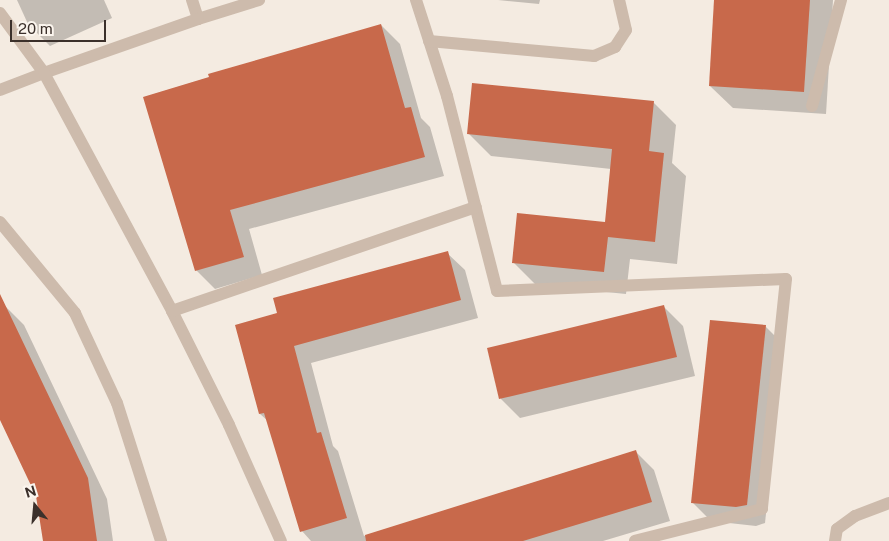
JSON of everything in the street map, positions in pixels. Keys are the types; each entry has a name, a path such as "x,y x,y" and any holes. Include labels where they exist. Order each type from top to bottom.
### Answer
{"street":[{"path":"192,0 198,18"},
{"path":"0,90 198,18 259,0"},
{"path":"416,0 476,207 497,291 786,279 762,509 635,541"},
{"path":"429,41 594,56 616,47 626,30 619,0"},
{"path":"812,106 841,0"},
{"path":"0,13 44,73 172,311 229,425 281,541"},
{"path":"172,311 476,207"},
{"path":"0,222 74,313 117,404 162,541"},
{"path":"835,541 837,529 854,516 889,503"}],"building":[{"path":"714,0 810,0 804,92 709,86"},
{"path":"381,24 405,108 411,107 425,157 230,210 244,257 195,271 143,97 209,77 208,74"},
{"path":"472,83 654,101 649,151 664,153 655,242 608,237 604,272 512,263 517,213 605,222 612,149 467,134"},
{"path":"448,251 461,300 294,346 317,433 321,432 347,518 300,532 264,413 259,414 235,325 277,313 273,298"},
{"path":"0,294 88,478 97,541 43,541 36,496 0,420"},
{"path":"664,305 677,357 499,399 487,348"},
{"path":"710,320 766,325 747,505 736,507 691,503"},
{"path":"636,450 652,502 523,541 366,541 365,535"}]}
